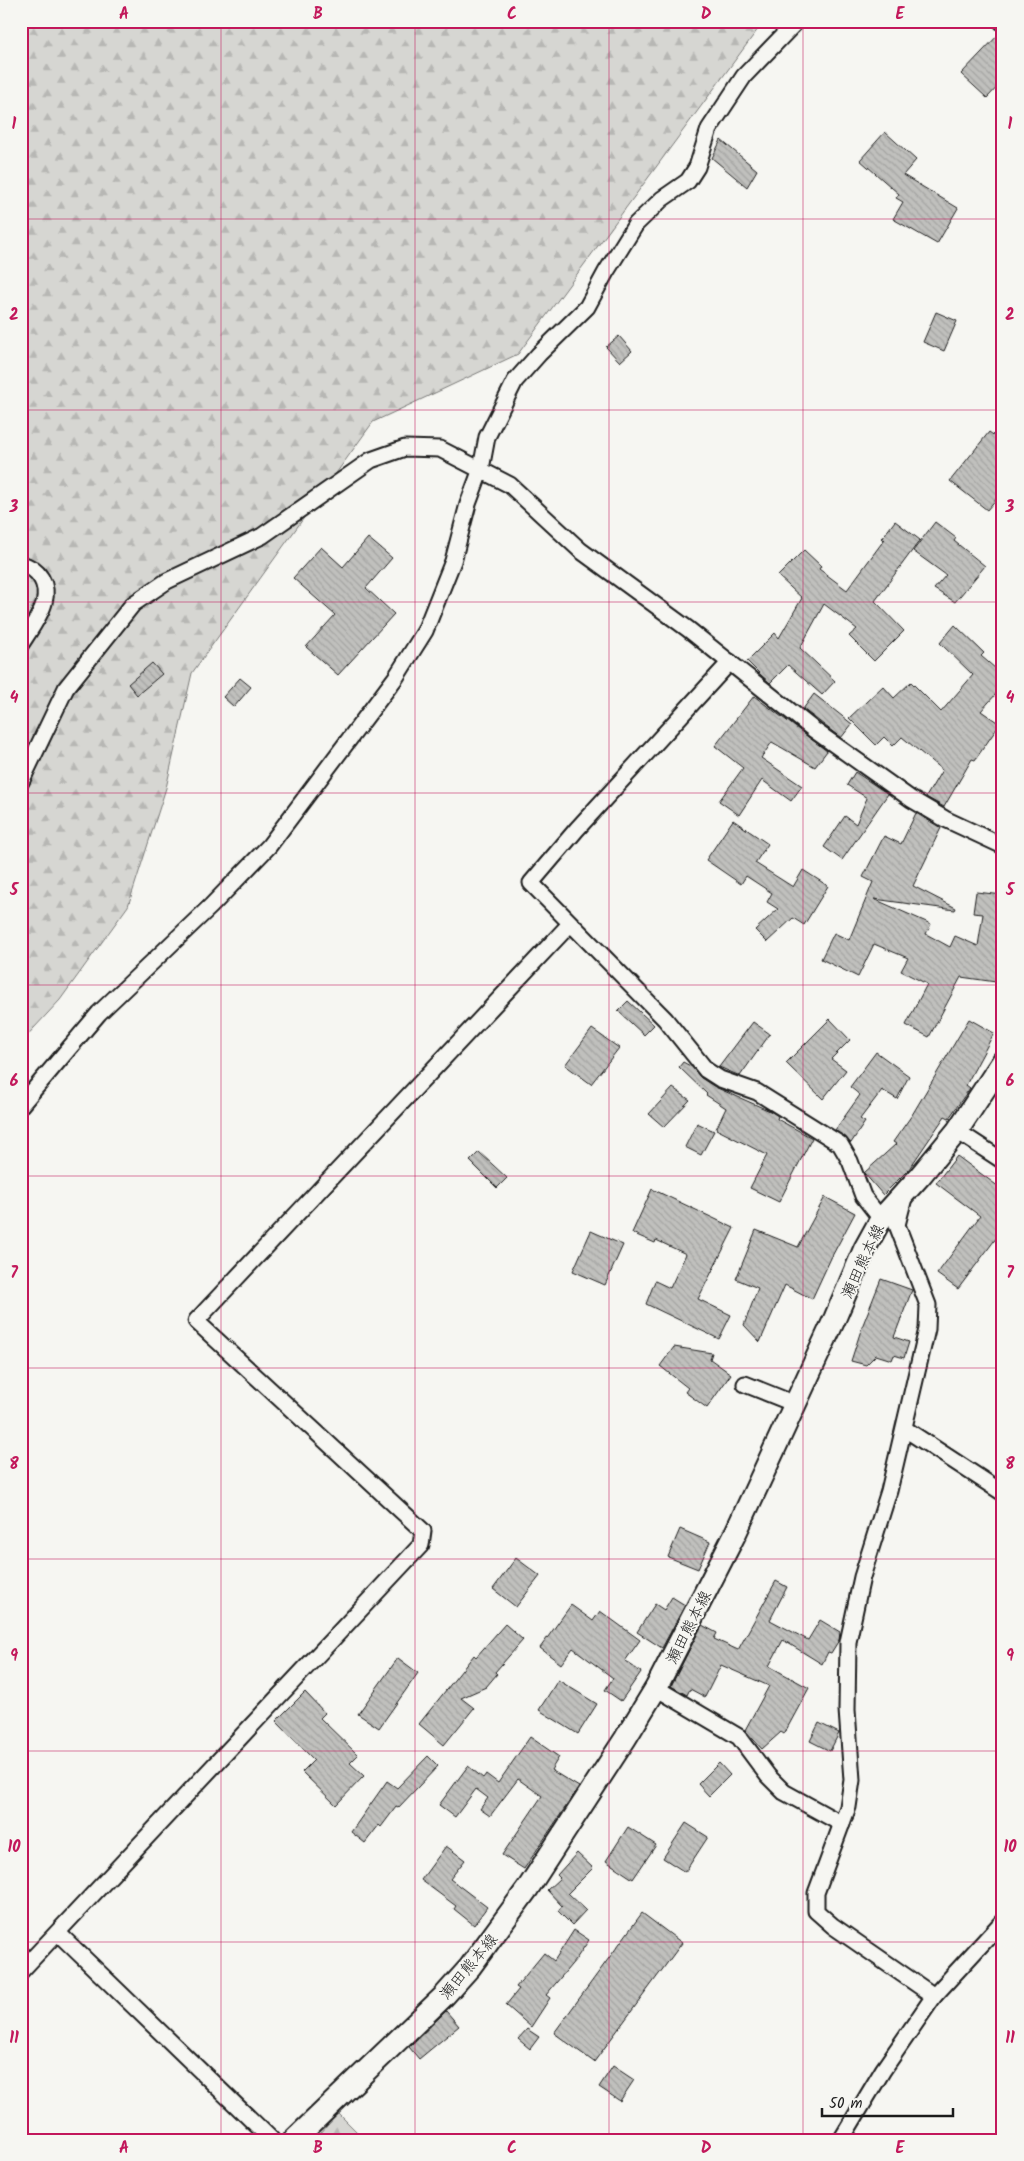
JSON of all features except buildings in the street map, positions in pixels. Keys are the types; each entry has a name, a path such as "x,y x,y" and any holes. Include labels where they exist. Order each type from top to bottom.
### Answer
{"main road":[{"name":"瀬田熊本線","path":"294,2140 444,1996 470,1967 528,1888 656,1688 735,1534 865,1248 881,1219 957,1131 1003,1061"}],"street":[{"path":"21,1105 99,1013 223,894 269,846 385,692 424,631 454,561 468,504 481,469 487,437 515,381 538,354 587,308 606,272 636,224 662,199 688,181 697,167 709,129 744,76 797,21"},
{"path":"21,782 66,688 133,604 167,582 262,536 371,460 406,448 440,449 510,485 580,550 688,629 814,730 911,800 945,819 1003,846"},
{"path":"21,564 36,570 45,584 44,603 21,644"},
{"path":"730,662 577,829 531,883 674,1029 706,1070 720,1079 757,1092 840,1144 850,1161 863,1196 881,1219"},
{"path":"21,1971 421,1545 422,1530 196,1321 570,924"},
{"path":"957,1131 1003,1161"},
{"path":"905,1193 897,1225 928,1305 927,1329 905,1429 889,1491 862,1577 848,1642 847,1710 852,1780 848,1807 816,1893 816,1911 833,1926 934,1996"},
{"path":"746,1384 795,1404"},
{"path":"905,1429 1003,1493"},
{"path":"656,1688 739,1738 768,1776 784,1792 842,1824"},
{"path":"841,2140 883,2070 934,1996 1003,1921"},
{"path":"58,1933 272,2140"}],"green space":[{"path":"21,21 764,21 518,354 373,422 192,673 166,788 128,906 60,1000 21,1042"},
{"path":"338,2113 365,2140 315,2140"}]}
